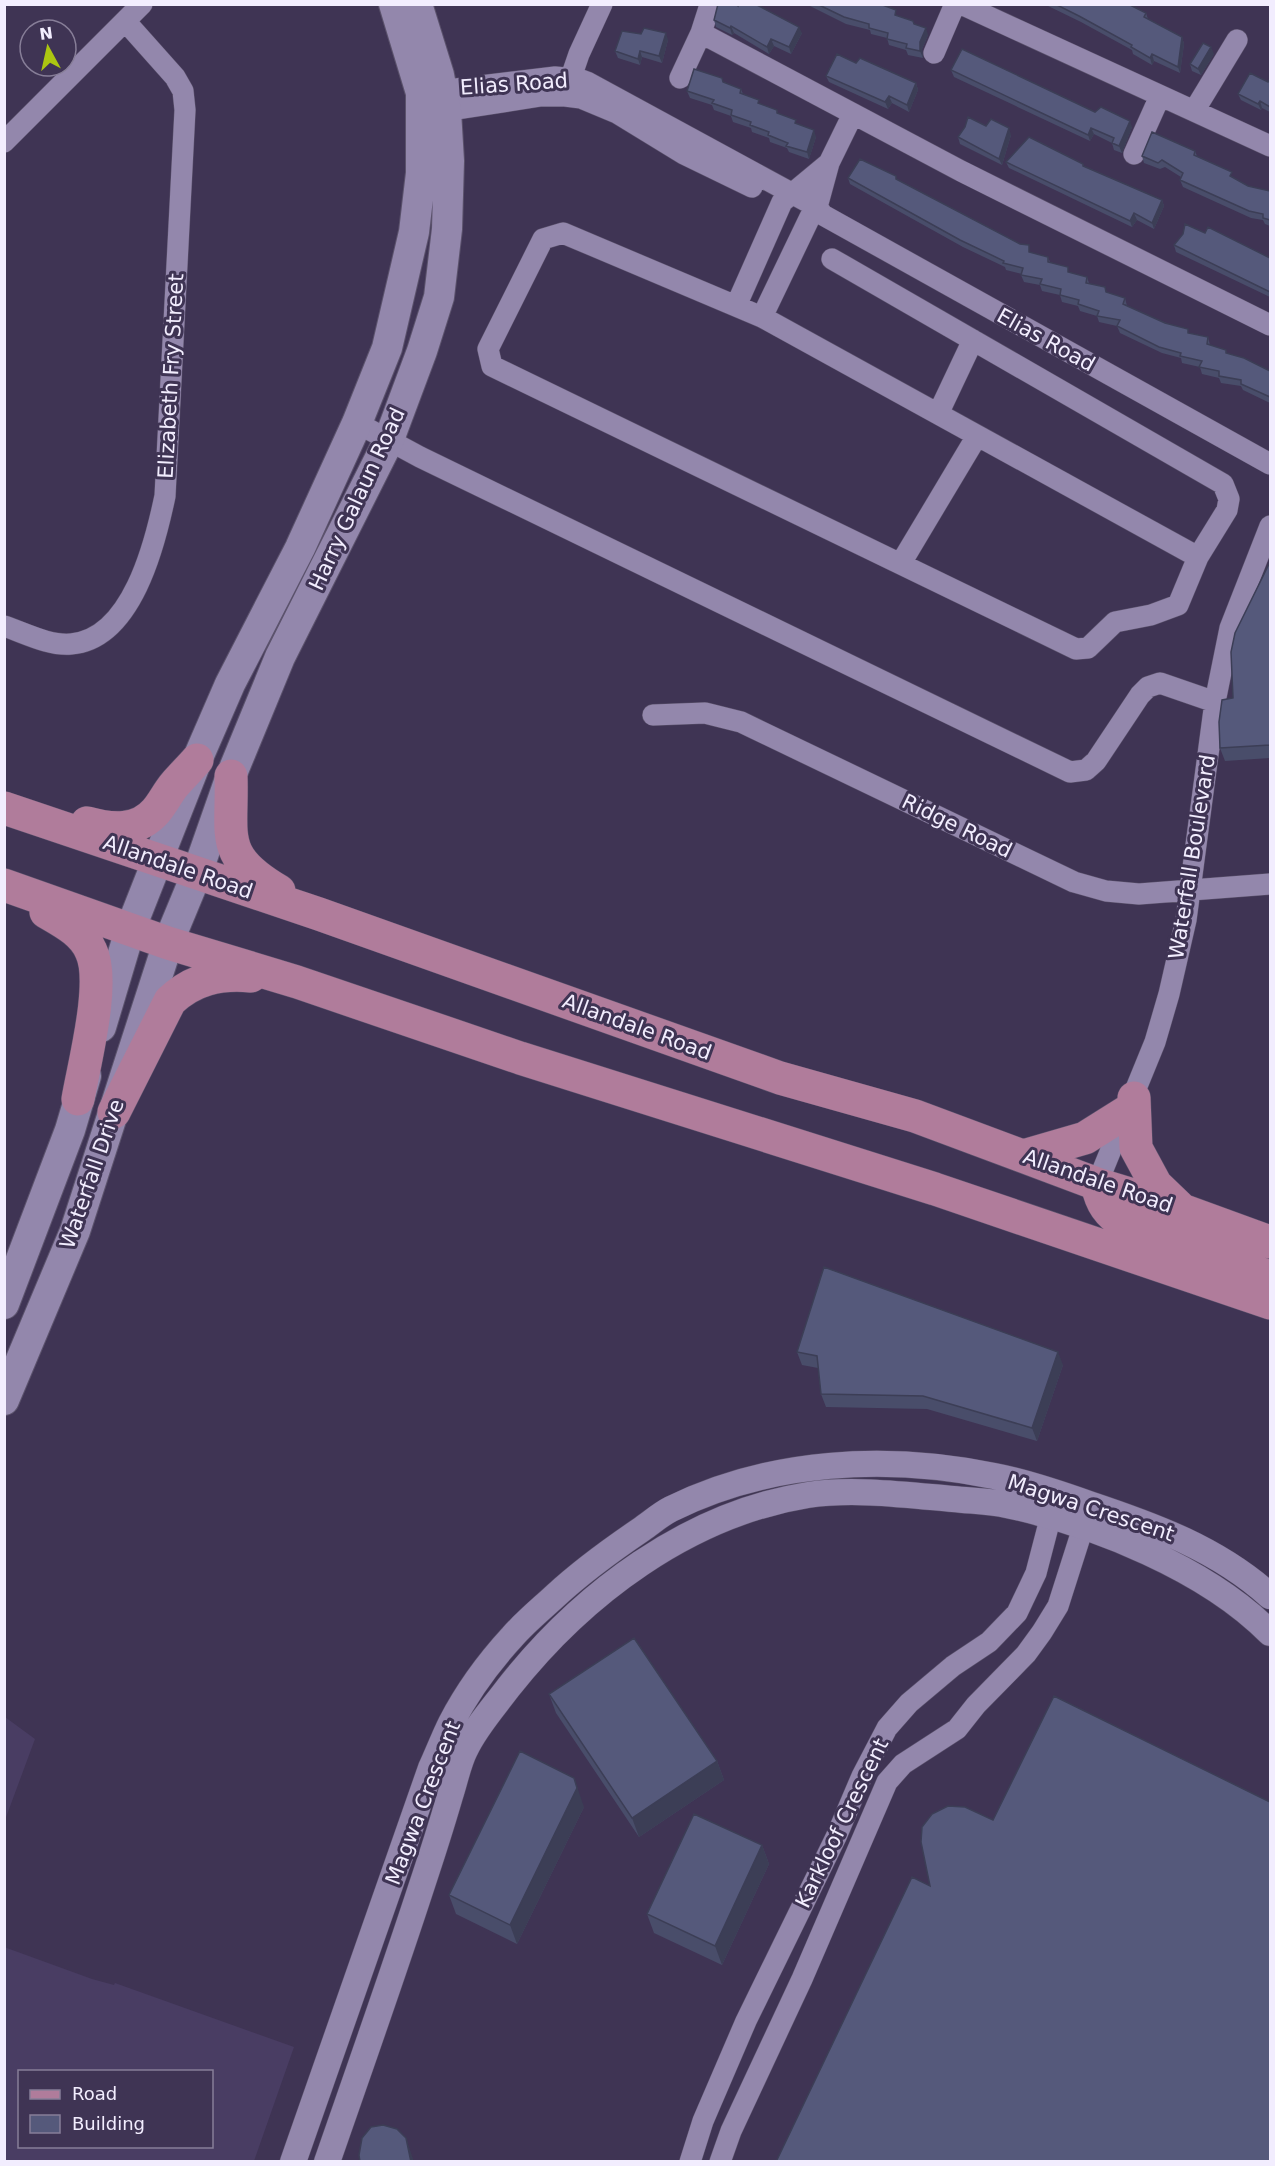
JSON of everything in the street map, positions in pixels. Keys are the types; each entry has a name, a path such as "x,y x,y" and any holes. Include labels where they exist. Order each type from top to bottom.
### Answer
{"main road":[{"name":"Harry Galaun Road","path":"158,860 230,684 300,548 357,423 387,348 412,241 433,102 394,4"},
{"name":"Harry Galaun Road","path":"197,873 231,776 280,657 388,442 422,351 439,297 447,229 449,160 433,102 417,4"},
{"path":"8,810 53,814 110,828 133,826 146,820 156,811 175,784 197,760"},
{"path":"231,776 231,838 236,852 256,877 320,914"},
{"name":"Allandale Road","path":"8,810 320,914 780,1078 915,1116 1098,1184 1182,1210 1270,1242"},
{"name":"Waterfall Drive","path":"4,1304 70,1130 130,930 158,860"},
{"name":"Waterfall Drive","path":"4,1400 75,1232 168,943 197,873"},
{"path":"4,885 168,943 297,982 531,1061 935,1189 1270,1303"},
{"path":"4,885 71,927 91,950 95,961 97,994 78,1099"},
{"path":"114,1112 163,1013 170,1001 181,990 199,981 238,975 297,982"},
{"path":"1023,1156 1085,1138 1131,1104 1136,1148 1156,1185 1182,1210"},
{"path":"1098,1184 1100,1197 1108,1213 1125,1224 1270,1277"}],"street":[{"path":"4,142 142,4"},
{"path":"567,87 602,4"},
{"path":"934,53 955,4"},
{"path":"961,4 1270,146"},
{"path":"680,78 701,33 710,5"},
{"name":"Elizabeth Fry Street","path":"4,626 53,643 72,644 90,639 104,631 115,621 140,579 155,538 165,496 185,110 183,91 175,77 126,22"},
{"path":"701,33 961,171 1270,325"},
{"path":"1194,111 1237,40"},
{"name":"Elias Road","path":"433,102 541,96 587,82 787,198 1270,464"},
{"path":"1134,154 1160,96"},
{"path":"762,317 817,213 829,164 853,114"},
{"path":"736,306 787,198 829,164"},
{"path":"832,259 1223,484 1229,499 1227,510 1198,557 1178,605 1151,615 1115,622 1088,648 1076,649 492,366 488,349 543,239 562,233 762,317 1198,557"},
{"path":"938,414 973,340"},
{"path":"357,423 388,442 1070,771 1086,770 1096,761 1148,687 1160,683 1215,702"},
{"path":"901,563 977,436"},
{"name":"Waterfall Boulevard","path":"1098,1184 1155,1042 1170,994 1190,889 1215,702 1230,628 1270,526"},
{"name":"Ridge Road","path":"653,715 705,713 741,722 1074,882 1106,891 1140,894 1270,885"},
{"name":"Magwa Crescent","path":"293,2162 431,1768 452,1722 474,1686 512,1636 582,1571 610,1549 669,1510 719,1490 775,1474 841,1464 902,1464 949,1468 995,1476 1057,1493 1087,1516 1209,1585 1250,1613 1270,1633"},
{"name":"Magwa Crescent","path":"327,2162 401,1951 465,1750 484,1719 554,1635 628,1573 677,1541 711,1523 766,1504 812,1495 872,1493 1006,1505 1050,1517 1122,1514 1190,1541 1226,1561 1270,1596"},
{"name":"Karkloof Crescent","path":"690,2162 703,2121 746,2021 887,1728 909,1703 953,1666 989,1642 1017,1613 1036,1573 1057,1493"},
{"name":"Karkloof Crescent","path":"720,2162 730,2131 802,1979 887,1782 903,1764 957,1729 990,1689 1026,1654 1059,1605 1087,1516"}],"shaded area":[{"path":"5,1717 35,1739 5,1820"},
{"path":"4,1947 92,1979 114,1985 115,1983 294,2047 254,2161 5,2161"}],"building":[{"path":"718,4 738,6 738,4 755,4 799,27 789,47 771,39 767,47 731,26 730,28 714,20"},
{"path":"817,4 880,4 896,10 895,15 926,28 920,42 920,51 906,48 907,44 887,39 888,33 869,28 869,24 844,17"},
{"path":"1055,4 1128,4 1146,13 1144,17 1182,37 1178,67 1152,54 1150,58 1131,47 1132,45"},
{"path":"644,28 666,33 659,56 640,51 638,59 615,51 622,31 641,34"},
{"path":"1203,43 1211,47 1198,69 1190,64"},
{"path":"962,49 1095,112 1101,107 1130,121 1119,146 1112,143 1114,138 1091,128 1088,135 951,70"},
{"path":"837,54 856,63 860,58 916,83 907,105 889,96 885,102 826,76"},
{"path":"694,69 722,78 723,82 741,89 740,93 759,100 758,103 777,110 777,113 796,120 795,123 814,130 807,152 786,146 788,143 768,135 769,132 731,115 732,110 712,103 714,100 687,91"},
{"path":"1250,73 1268,82 1270,78 1270,107 1238,94"},
{"path":"968,117 986,126 991,119 1009,128 999,159 958,137"},
{"path":"1152,132 1195,151 1194,155 1232,172 1230,176 1248,186 1270,191 1270,220 1263,218 1263,214 1249,211 1180,180 1183,173 1162,160 1158,163 1142,156"},
{"path":"1029,137 1083,166 1162,200 1152,223 1134,213 1130,221 1006,162"},
{"path":"860,159 896,176 896,179 1020,244 1029,245 1029,252 1048,257 1048,262 1068,267 1068,272 1087,277 1086,283 1105,287 1106,292 1125,298 1123,304 1165,323 1188,329 1188,333 1208,337 1207,344 1226,350 1226,353 1244,358 1270,371 1270,397 1241,384 1241,380 1219,376 1219,371 1199,367 1202,361 1180,356 1181,353 1159,347 1117,326 1120,320 1097,316 1099,311 1078,304 1079,300 1060,295 1061,289 1040,284 1042,279 1021,275 1023,268 1003,263 1004,261 960,240 848,178"},
{"path":"1185,224 1205,233 1208,227 1270,258 1270,292 1174,245 1183,234"},
{"path":"1270,562 1270,745 1220,748 1219,722 1222,700 1233,698 1231,652 1235,633"},
{"path":"824,1267 1058,1352 1032,1428 923,1396 821,1394 817,1356 797,1352"},
{"path":"634,1638 717,1761 632,1818 549,1694"},
{"path":"1054,1696 1270,1802 1270,2162 776,2162 912,1877 930,1886 921,1842 922,1827 932,1814 948,1806 965,1807 993,1820"},
{"path":"520,1751 574,1778 577,1788 510,1925 449,1895"},
{"path":"694,1814 762,1845 715,1946 647,1914"},
{"path":"383,2125 397,2129 406,2138 411,2162 360,2162 362,2138 371,2127"}]}
